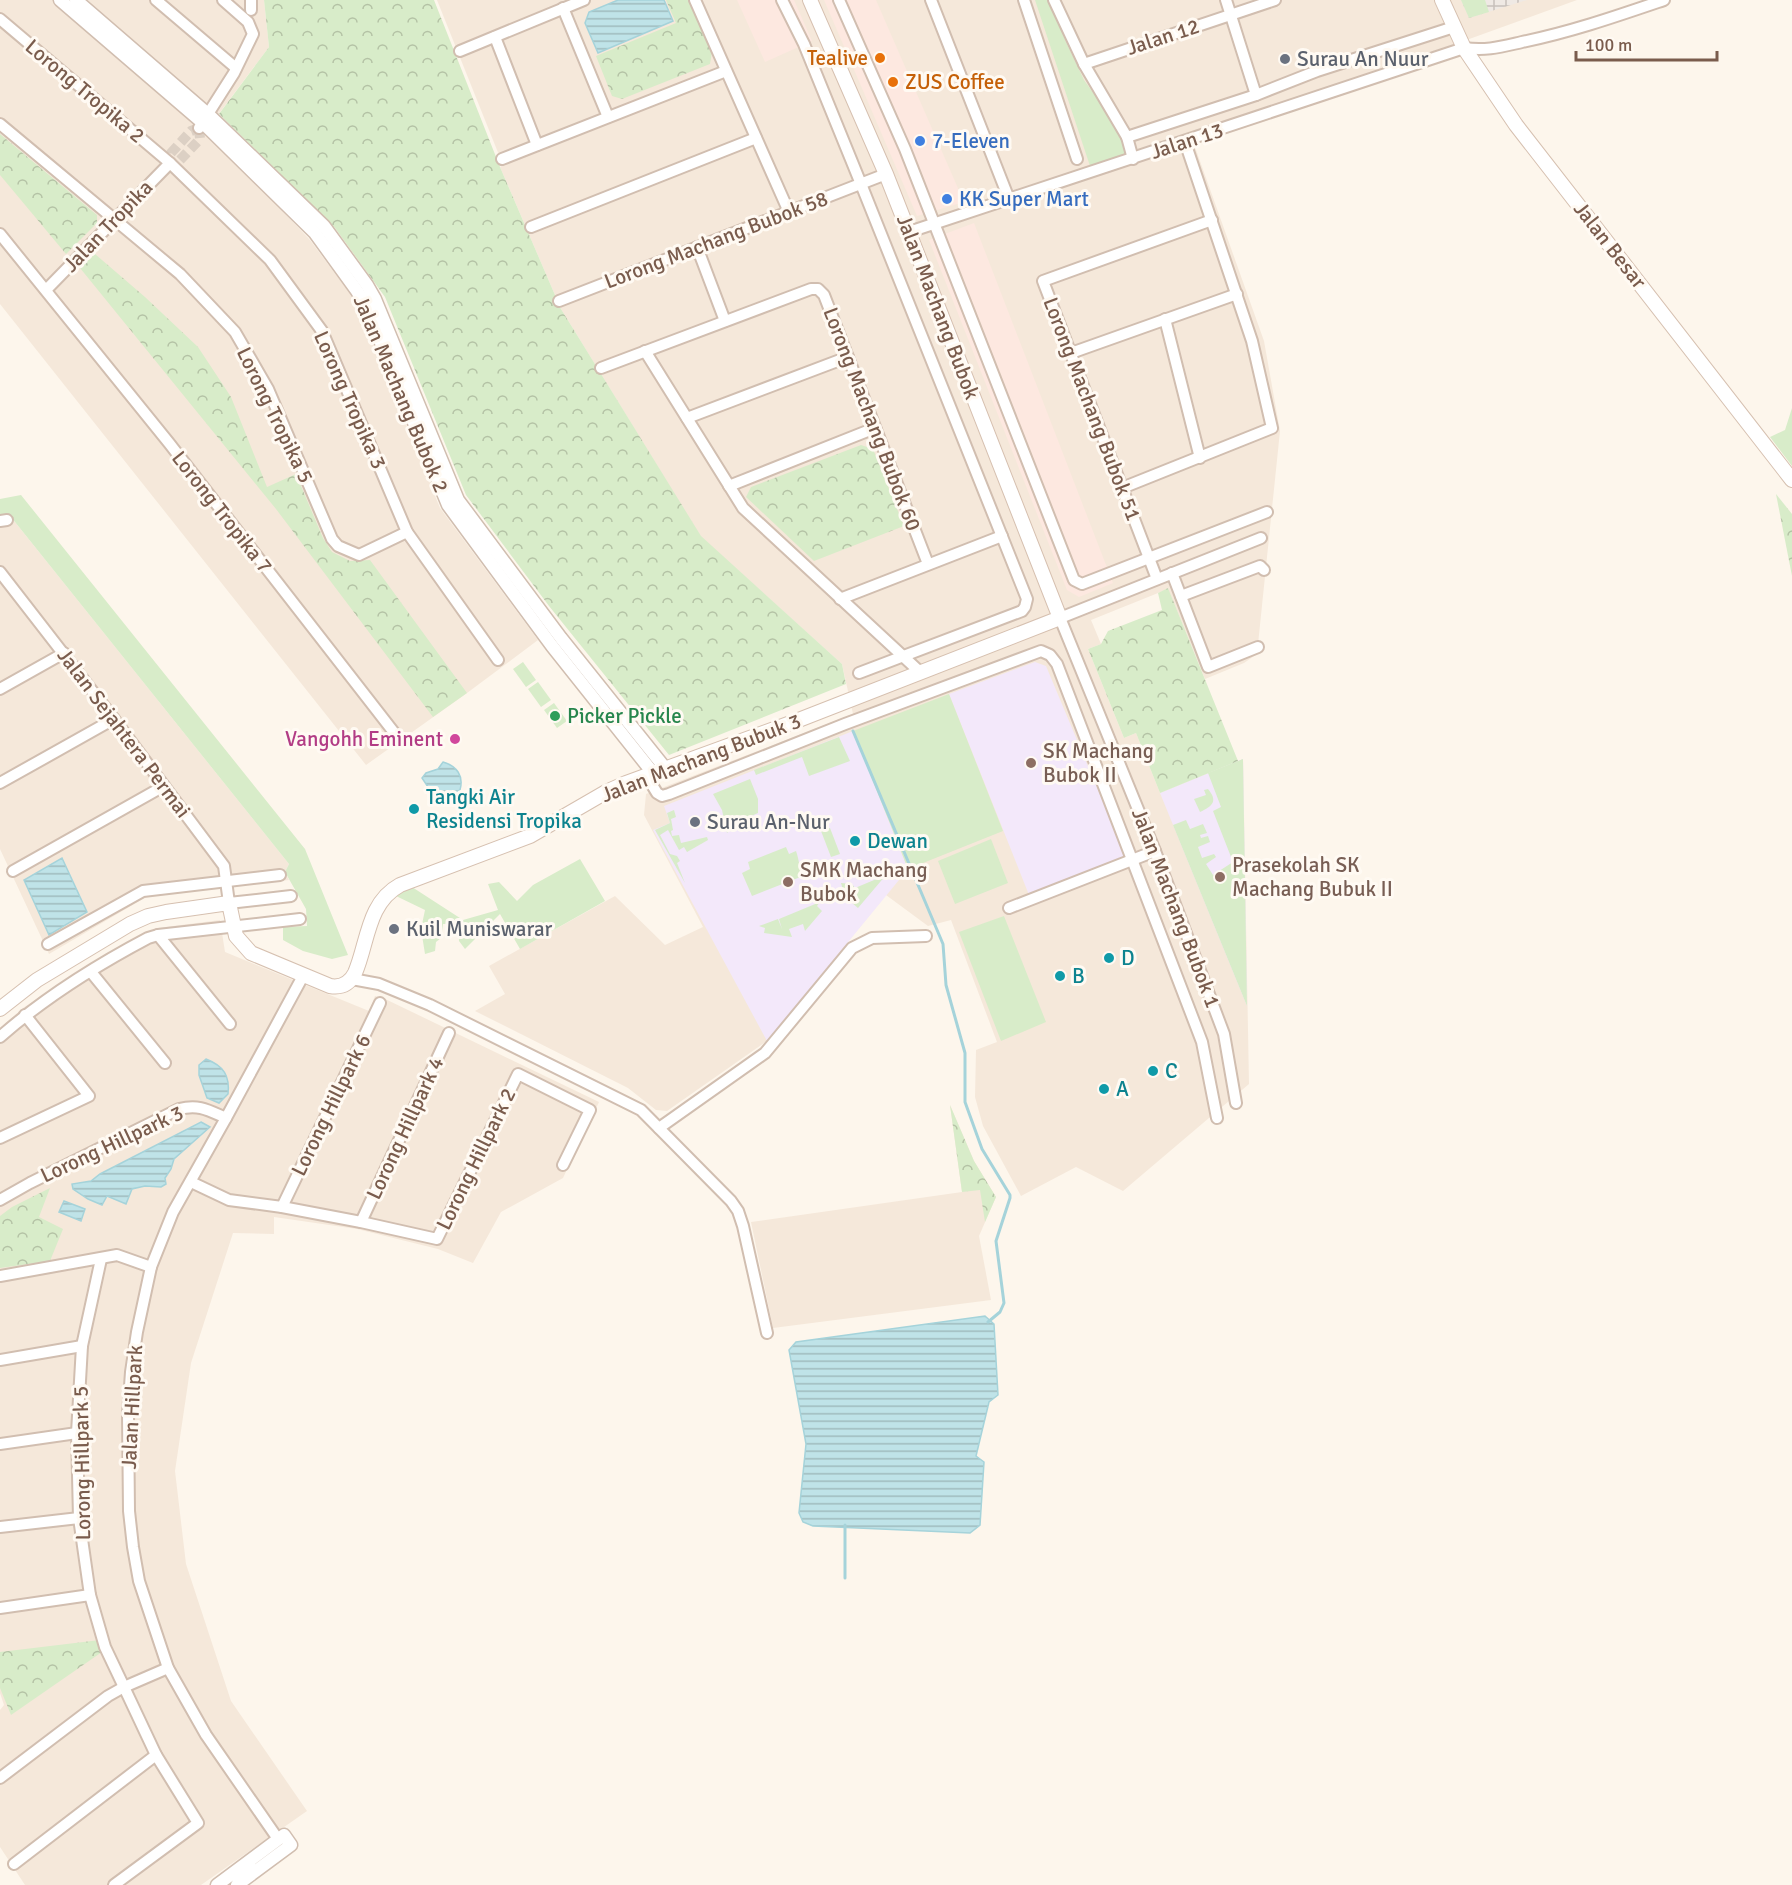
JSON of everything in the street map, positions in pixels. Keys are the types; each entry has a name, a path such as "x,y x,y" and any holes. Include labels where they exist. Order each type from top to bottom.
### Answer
{"main road":[{"name":"Jalan Machang Bubok","path":"810,0 880,177 909,232 1060,618"},
{"name":"Jalan Besar","path":"1442,0 1464,48 1537,152 1792,480"},
{"name":"Jalan Machang Bubuk 3","path":"352,979 361,960 373,917 384,898 392,890 411,880 530,836 606,792 655,772 796,721 1060,618"},
{"path":"0,1009 37,980 130,924 148,916 166,912 229,903 236,936 251,953 303,976 336,987 352,979"}],"street":[{"name":"Jalan Machang Bubok 2","path":"60,0 204,122"},
{"name":"Jalan Machang Bubok 2","path":"76,0 204,122 315,233 365,304 448,505 552,646 612,711 655,772"},
{"path":"156,0 236,68"},
{"path":"204,122 253,34 248,22 223,0"},
{"path":"460,51 584,0"},
{"path":"695,0 789,212"},
{"name":"Jalan Machang Bubok","path":"782,0 804,45 861,184 1027,599 1022,611 901,657"},
{"path":"839,0 905,149 1074,580 1082,584 1268,512"},
{"path":"931,0 1009,199"},
{"path":"1024,0 1077,159"},
{"path":"1054,0 1084,64 1127,137 1133,159"},
{"path":"1226,0 1256,95"},
{"name":"Jalan 12","path":"1084,64 1275,0"},
{"name":"Jalan 13","path":"909,232 1464,48 1483,51 1542,38 1664,0"},
{"path":"563,9 608,117"},
{"name":"Lorong Tropika 2","path":"0,19 170,163"},
{"path":"1127,137 1256,95 1317,71 1454,27"},
{"path":"495,36 537,145"},
{"path":"502,159 726,71"},
{"name":"Lorong Tropika 5","path":"0,124 180,274 235,332 268,389 332,539 338,546 358,555 408,532"},
{"path":"531,227 756,138"},
{"path":"1122,488 1272,428 1252,341 1185,142"},
{"name":"Jalan Tropika","path":"46,290 170,163"},
{"name":"Lorong Tropika 3","path":"170,163 270,260 322,332 408,532 498,660"},
{"name":"Lorong Machang Bubok 58","path":"559,300 880,177"},
{"name":"Lorong Machang Bubok 51","path":"1157,579 1043,281 1212,220"},
{"name":"Lorong Tropika 7","path":"0,234 396,735"},
{"path":"697,247 725,321"},
{"name":"Lorong Machang Bubok 60","path":"601,368 811,289 818,290 824,295 928,564"},
{"path":"1071,353 1237,294"},
{"path":"1165,319 1200,458"},
{"path":"645,351 743,508 901,657 920,672"},
{"path":"687,418 848,357"},
{"path":"729,486 875,428"},
{"path":"840,599 1002,536"},
{"name":"Jalan Machang Bubuk 3","path":"1060,618 1261,538"},
{"path":"1181,596 1260,566 1264,570"},
{"name":"Jalan Sejahtera Permai","path":"0,572 64,653 224,866 229,903"},
{"path":"1172,573 1208,667 1258,647"},
{"name":"Jalan Machang Bubok 1","path":"1060,618 1155,852 1224,1034 1236,1103"},
{"path":"655,772 657,793 662,796 669,794 1041,651 1050,655 1057,664 1202,1042 1217,1118"},
{"path":"0,689 64,653"},
{"path":"859,673 901,657"},
{"path":"875,690 883,710"},
{"path":"0,783 114,719"},
{"path":"796,721 803,741"},
{"path":"13,871 164,786"},
{"path":"1009,908 1155,852"},
{"path":"48,944 143,891 280,875"},
{"path":"229,903 291,896"},
{"path":"0,1037 25,1015 148,938 300,919"},
{"path":"158,935 230,1024"},
{"path":"659,1128 765,1053 852,948 872,938 926,936"},
{"path":"91,972 165,1063"},
{"name":"Jalan Hillpark","path":"278,1839 206,1735 168,1668 139,1581 132,1547 129,1511 128,1414 137,1332 151,1268 172,1212 191,1182 303,976"},
{"path":"352,979 379,984 430,1005 641,1110 731,1201 738,1211 767,1333"},
{"name":"Lorong Hillpark 6","path":"282,1207 380,1003"},
{"path":"0,1138 89,1096 25,1015"},
{"name":"Lorong Hillpark 4","path":"361,1222 449,1033"},
{"name":"Lorong Hillpark 2","path":"191,1182 230,1200 282,1207 437,1239 518,1074 590,1110 563,1165"},
{"name":"Lorong Hillpark 3","path":"0,1200 179,1109 190,1106 202,1107 226,1118"},
{"path":"0,1275 117,1255 151,1268"},
{"name":"Lorong Hillpark 5","path":"101,1259 82,1346 77,1433 79,1518 90,1595 105,1647 156,1755 198,1823 114,1885"},
{"path":"0,1360 82,1346"},
{"path":"0,1444 77,1433"},
{"path":"0,1527 79,1518"},
{"path":"0,1608 90,1595"},
{"path":"0,1778 108,1696 168,1668"},
{"path":"14,1863 156,1755"},
{"path":"217,1885 284,1835 291,1845 237,1885"}],"shaded area":[{"path":"0,0 264,0 269,47 206,131 310,240 357,303 440,508 538,640 366,765 0,304"},
{"path":"437,0 1577,0 1461,42 1190,133 1264,341 1280,431 1257,654 1244,663 1205,679 1168,589 1091,620 1101,644 1088,649 1124,738 1136,733 1160,793 1243,759 1249,1084 1123,1191 1076,1167 1021,1196 983,1126 975,1097 976,1050 997,1042 951,920 928,926 886,895 767,1041 667,1111 656,1110 628,1088 475,1011 505,994 489,966 615,896 665,945 703,927 644,815 646,794 853,714 842,664 701,537 561,309 500,167 503,165"},
{"path":"737,0 794,0 812,41 765,62"},
{"path":"824,0 876,0 964,202 917,216"},
{"path":"1461,0 1527,0 1469,18"},
{"path":"974,223 1113,583 1079,597 1067,590 929,240"},
{"path":"0,517 11,517 289,864 285,872 289,880 148,896 49,954 0,849"},
{"name":"SK Machang Bubok II","path":"1035,662 1046,666 1126,857 1029,895 949,694"},
{"name":"SMK Machang Bubok","path":"853,731 908,869 767,1041 653,830 670,823 664,806"},
{"name":"Prasekolah SK Machang Bubuk II","path":"1243,759 1247,1006 1160,793"},
{"path":"220,920 225,952 369,1011 375,996 381,997 599,1102 563,1178 501,1212 473,1263 438,1249 357,1229 274,1217 274,1234 233,1233 191,1363 175,1471 186,1564 231,1701 307,1811 201,1885 25,1885 0,1847 0,1710 4,1705 0,1693 0,1028 23,1008 81,970 158,928"},
{"path":"950,1105 974,1161 996,1197 979,1236 991,1300 773,1328 751,1222 962,1192"}],"green space":[{"path":"264,0 434,0 500,167 561,309 701,536 842,664 846,684 669,755 549,606 466,495 385,297 335,228 219,114 269,47"},
{"path":"666,0 688,0 712,52 710,64 622,99 612,96 596,56 676,23"},
{"path":"1035,0 1050,0 1065,40 1084,80 1099,101 1118,121 1128,148 1126,154 1090,166"},
{"path":"1461,0 1485,0 1489,12 1469,18"},
{"path":"0,134 97,215 97,223 66,254 0,175"},
{"path":"95,254 198,347 231,397 267,487 296,474 323,538 332,552 350,561 370,560 467,693 433,717 276,509 80,268"},
{"path":"1792,408 1792,466 1770,437 1785,430"},
{"path":"861,445 873,449 904,526 814,561 746,497 751,487"},
{"path":"1776,494 1792,514 1792,576"},
{"path":"21,495 305,849 348,955 332,959 303,951 283,940 283,927 307,926 306,909 285,872 289,864 11,517 0,517 0,499"},
{"path":"1168,588 1238,761 1160,793 1136,733 1124,738 1088,649 1101,644 1108,631 1162,610 1158,593"},
{"name":"Picker Pickle","path":"523,662 536,680 526,687 513,669"},
{"name":"Picker Pickle","path":"538,682 551,700 541,707 528,689"},
{"path":"949,694 1003,831 908,869 853,731"},
{"name":"Picker Pickle","path":"554,703 567,721 557,728 544,710"},
{"path":"839,737 850,761 809,776 802,757 756,775 754,770"},
{"name":"Prasekolah SK Machang Bubuk II","path":"1243,759 1247,1006 1173,825 1186,820 1190,829 1203,824 1207,833 1200,835 1201,838 1208,836 1210,842 1198,847 1202,858 1214,854 1216,857 1206,864 1213,875 1233,862 1213,811 1221,807 1208,773"},
{"path":"750,779 758,799 758,813 736,823 727,833 722,810 713,794"},
{"path":"1208,789 1213,797 1213,803 1200,812 1194,799 1206,795 1204,790"},
{"path":"674,810 676,817 671,819 672,836 679,835 681,843 707,837 708,840 687,852 684,847 679,850 668,830 660,835 670,854 677,856 680,861 677,863 685,883 655,830 670,823 667,813"},
{"path":"830,828 840,854 831,857 821,831"},
{"path":"991,839 1008,883 955,904 938,861"},
{"path":"786,847 789,854 796,851 803,876 752,896 742,873 750,869 748,862"},
{"path":"580,859 605,901 520,949 500,914 465,949 459,941 458,924 443,924 441,938 436,942 435,951 425,954 421,929 425,910 396,896 412,887 463,920 498,910 488,884 499,882 517,901 533,885"},
{"path":"886,875 858,908 840,893 843,890 841,883 852,884 855,888"},
{"path":"820,902 817,906 822,911 805,931 803,924 789,929 792,937 764,933 765,928 759,926 778,919 782,929 779,919"},
{"path":"1004,916 1046,1022 1001,1041 959,932"},
{"path":"950,1105 974,1161 996,1197 985,1222 980,1190 962,1192"},
{"path":"50,1188 39,1217 63,1229 50,1261 0,1268 0,1216 12,1207"},
{"path":"100,1640 102,1652 11,1715 0,1688 0,1652"}],"water":[{"path":"618,0 664,0 673,21 598,53 585,23 589,12"},
{"path":"443,762 456,769 461,785 460,790 438,802 422,778 426,773 438,769"},
{"path":"62,858 87,912 49,935 24,880"},
{"path":"206,1059 221,1068 227,1077 228,1094 219,1103 207,1098 199,1075 199,1065"},
{"path":"201,1122 210,1127 174,1159 165,1178 166,1184 161,1187 145,1186 132,1189 126,1204 107,1196 102,1205 73,1189 72,1184 91,1181 100,1174"},
{"path":"64,1201 85,1209 81,1221 59,1212"},
{"path":"985,1316 994,1324 998,1395 989,1402 976,1456 984,1462 980,1525 970,1533 813,1526 803,1522 799,1513 806,1444 789,1350 796,1342"}],"waterway":[{"path":"853,731 943,944 946,985 965,1053 965,1102 982,1149 1010,1195 996,1241 1004,1303 1000,1312 988,1322"},
{"path":"845,1525 845,1578"}],"tunnel":[{"path":"199,128 200,139 180,160 170,163 171,153 191,131 199,128"}],"place":[{"name":"Tealive","path":"880,58"},
{"name":"Surau An Nuur","path":"1285,59"},
{"name":"ZUS Coffee","path":"893,82"},
{"name":"7-Eleven","path":"920,141"},
{"name":"KK Super Mart","path":"947,199"},
{"name":"Picker Pickle","path":"555,716"},
{"name":"Vangohh Eminent","path":"455,739"},
{"name":"SK Machang Bubok II","path":"1031,763"},
{"name":"Tangki Air Residensi Tropika","path":"414,809"},
{"name":"Surau An-Nur","path":"695,822"},
{"name":"Dewan","path":"855,841"},
{"name":"Prasekolah SK Machang Bubuk II","path":"1220,877"},
{"name":"SMK Machang Bubok","path":"788,882"},
{"name":"Kuil Muniswarar","path":"394,929"},
{"name":"D","path":"1109,958"},
{"name":"B","path":"1060,976"},
{"name":"C","path":"1153,1071"},
{"name":"A","path":"1104,1089"}]}
